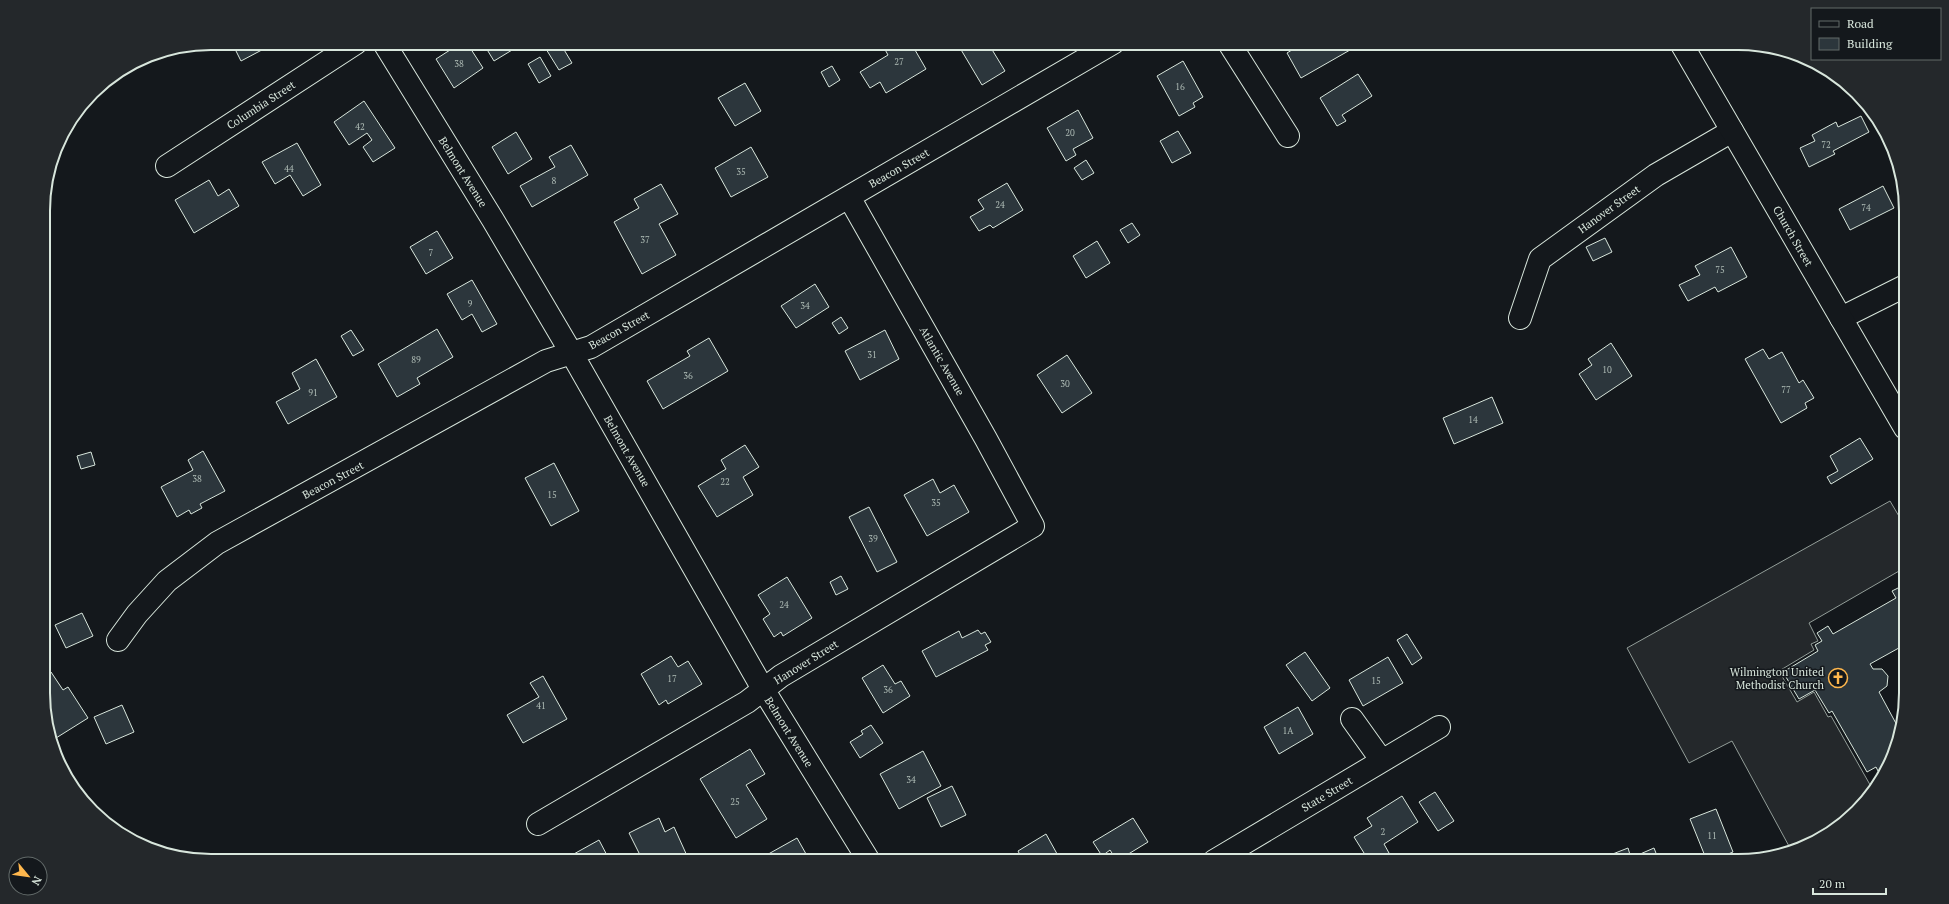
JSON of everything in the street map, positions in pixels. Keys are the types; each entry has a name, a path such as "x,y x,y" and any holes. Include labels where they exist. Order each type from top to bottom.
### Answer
{"street":[{"name":"Columbia Street","path":"166,166 345,50"},
{"name":"Belmont Avenue","path":"388,50 493,220 572,354 763,689 865,854"},
{"name":"Beacon Street","path":"118,640 137,614 167,581 217,543 546,361 591,347 1101,50"},
{"path":"1234,50 1288,136"},
{"name":"Church Street","path":"1685,50 1899,418"},
{"name":"Hanover Street","path":"1520,318 1540,259 1656,175 1732,130"},
{"name":"Atlantic Avenue","path":"849,197 986,439 1033,526"},
{"path":"1841,318 1899,289"},
{"name":"Hanover Street","path":"538,824 747,702 782,676 1033,526"},
{"path":"1352,719 1382,761"},
{"name":"State Street","path":"1226,854 1439,727"}],"shaded area":[{"path":"1890,501 1899,516 1899,571 1809,623 1818,641 1811,644 1814,650 1779,671 1797,702 1814,692 1828,717 1831,716 1870,785 1852,807 1836,821 1800,842 1789,846 1732,741 1689,763 1627,648"}],"building":[{"path":"236,50 262,50 241,61"},
{"path":"450,50 471,50 483,68 454,88 436,59"},
{"path":"487,50 512,50 494,61"},
{"path":"547,50 564,50 572,63 559,70"},
{"path":"885,50 915,50 926,69 886,93 880,82 870,88 860,72 888,55"},
{"path":"961,50 992,50 1005,71 982,85"},
{"path":"1292,50 1350,50 1301,78 1287,53"},
{"path":"540,57 551,76 539,83 528,64"},
{"path":"1183,61 1203,97 1193,103 1195,107 1179,116 1157,76"},
{"path":"832,66 840,80 829,87 821,72"},
{"path":"1358,74 1372,96 1342,115 1346,121 1337,126 1320,98"},
{"path":"745,83 761,111 735,126 718,98"},
{"path":"364,101 395,148 373,162 363,147 372,140 367,133 349,145 334,122"},
{"path":"1078,110 1093,138 1073,149 1076,155 1066,161 1047,128"},
{"path":"1861,116 1869,132 1833,151 1835,154 1809,167 1800,148 1815,141 1812,135 1836,122 1838,127"},
{"path":"1178,131 1191,153 1172,163 1160,141"},
{"path":"516,132 532,159 508,174 492,147"},
{"path":"297,143 321,185 303,196 290,175 275,184 262,162"},
{"path":"571,145 588,175 532,207 520,186 555,167 549,157"},
{"path":"751,147 768,177 731,197 715,168"},
{"path":"1086,160 1094,173 1082,180 1074,168"},
{"path":"209,180 218,196 229,189 239,206 194,233 175,200"},
{"path":"1007,183 1023,210 993,228 990,225 979,231 970,217 984,209 978,200"},
{"path":"661,184 678,214 659,224 676,255 642,274 614,222 639,208 634,199"},
{"path":"1883,186 1894,208 1850,230 1839,209"},
{"path":"1132,223 1140,235 1128,243 1120,230"},
{"path":"437,231 453,258 426,274 410,247"},
{"path":"1605,238 1612,252 1593,261 1586,247"},
{"path":"1097,241 1110,263 1086,278 1073,256"},
{"path":"1731,247 1747,277 1718,292 1715,287 1688,301 1679,285 1700,275 1695,266"},
{"path":"472,280 497,324 482,332 472,314 462,320 447,294"},
{"path":"815,284 829,307 796,328 781,306"},
{"path":"841,317 848,328 839,334 832,323"},
{"path":"437,329 453,357 417,378 420,384 397,397 378,364"},
{"path":"351,330 364,350 353,356 341,336"},
{"path":"885,330 899,359 860,380 845,351"},
{"path":"709,338 728,371 663,409 647,381 690,356 687,351"},
{"path":"1611,343 1632,376 1596,400 1579,374 1592,365 1588,359"},
{"path":"1763,349 1769,359 1782,352 1799,383 1803,380 1814,398 1805,403 1807,408 1781,423 1745,359"},
{"path":"1067,355 1092,393 1062,413 1037,375"},
{"path":"316,359 337,397 288,424 276,402 300,389 292,373"},
{"path":"1492,397 1503,423 1454,444 1443,418"},
{"path":"1860,438 1873,459 1831,484 1827,477 1838,471 1830,456"},
{"path":"745,445 759,467 743,477 753,495 717,517 698,486 726,469 721,460"},
{"path":"203,451 225,491 200,504 202,508 191,514 189,510 177,517 161,487 193,470 188,460"},
{"path":"91,452 95,465 81,469 77,456"},
{"path":"554,463 579,511 551,526 525,478"},
{"path":"933,479 940,493 954,485 969,512 927,536 904,495"},
{"path":"869,507 897,562 877,572 849,517"},
{"path":"841,576 848,589 836,595 830,582"},
{"path":"787,577 812,618 783,636 781,632 774,637 763,619 770,614 758,595"},
{"name":"Wilmington United Methodist Church","path":"1899,588 1899,648 1870,664 1873,669 1882,669 1888,676 1887,686 1879,692 1896,724 1887,755 1879,771 1876,767 1867,772 1832,711 1829,713 1815,690 1799,699 1783,672 1818,651 1815,645 1822,641 1817,633 1828,626 1833,634 1896,598 1892,591"},
{"path":"82,613 93,636 66,648 55,625"},
{"path":"978,630 981,634 985,632 991,642 985,645 988,650 936,677 922,651 959,631 962,638"},
{"path":"1407,634 1422,658 1412,665 1397,640"},
{"path":"1305,652 1330,688 1312,701 1286,665"},
{"path":"671,656 678,667 688,661 702,684 668,704 666,700 659,705 641,674"},
{"path":"1388,657 1403,683 1363,706 1349,680"},
{"path":"883,665 895,684 901,681 910,696 883,713 862,678"},
{"path":"51,672 63,690 68,687 88,718 56,738 50,704"},
{"path":"543,676 567,719 523,743 507,715 539,697 530,683"},
{"path":"122,705 134,732 106,744 94,717"},
{"path":"1298,707 1313,734 1279,754 1264,727"},
{"path":"871,725 883,743 860,758 850,742 863,734 861,731"},
{"path":"750,749 765,774 746,785 767,819 736,838 700,779"},
{"path":"923,751 941,786 899,809 880,774"},
{"path":"952,786 966,815 941,827 927,798"},
{"path":"1435,792 1454,821 1438,831 1419,802"},
{"path":"1402,796 1418,822 1384,844 1389,853 1387,854 1365,854 1354,837 1372,826 1367,818"},
{"path":"1716,809 1733,852 1728,854 1704,854 1690,819"},
{"path":"659,818 665,832 674,827 686,854 640,854 629,833"},
{"path":"1133,818 1148,842 1128,854 1113,854 1110,850 1105,854 1101,854 1093,842"},
{"path":"1046,834 1057,854 1020,854 1018,851"},
{"path":"797,838 806,854 768,854"},
{"path":"599,840 606,854 574,854"},
{"path":"1628,848 1630,854 1613,854"},
{"path":"1654,848 1656,854 1640,854"}],"place":[{"name":"Wilmington United Methodist Church","path":"1838,678"}]}
